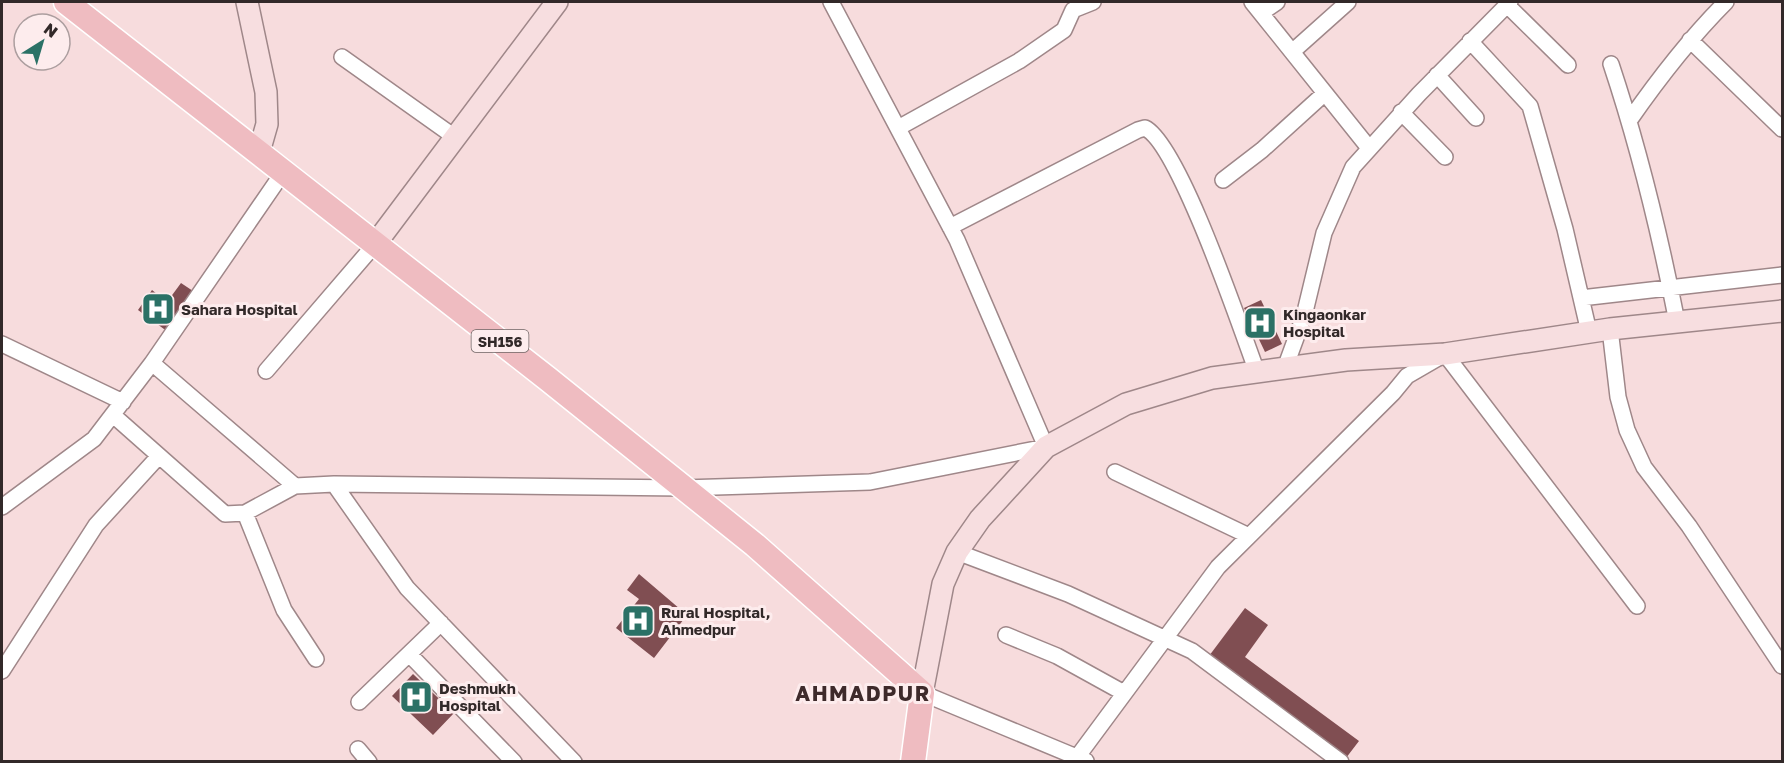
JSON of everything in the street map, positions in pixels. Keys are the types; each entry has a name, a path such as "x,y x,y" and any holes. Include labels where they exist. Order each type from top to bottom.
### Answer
{"main road":[{"name":"SH156","path":"66,2 284,171 755,545 922,693"},
{"path":"247,2 266,92 267,124 259,152"},
{"path":"375,243 557,2"},
{"path":"913,762 922,693 943,584 957,552 980,519 1046,447 1126,404 1212,378 1346,360 1445,354 1610,329 1782,311"}],"street":[{"path":"113,415 225,514 244,513 295,486 334,484 683,488 870,482 1046,447 950,227 831,2"},
{"path":"898,128 1019,61 1064,30 1071,6 1093,2"},
{"path":"1277,2 1257,7 1369,148"},
{"path":"1292,52 1348,2"},
{"path":"1629,121 1690,40 1726,2"},
{"path":"1285,368 1304,315 1324,233 1353,166 1401,112 1508,3 1568,64"},
{"path":"1690,40 1782,129"},
{"path":"1470,41 1530,106 1565,229 1589,332"},
{"path":"342,57 456,138"},
{"path":"1611,64 1629,121 1677,322"},
{"path":"1437,75 1476,118"},
{"path":"1223,180 1262,150 1325,93"},
{"path":"1401,112 1445,157"},
{"path":"950,227 1144,128 1152,132 1173,164 1222,276 1257,372"},
{"path":"4,501 94,439 152,363 284,171"},
{"path":"266,371 375,243"},
{"path":"1581,298 1670,290 1782,275"},
{"path":"1610,329 1618,397 1627,430 1644,467 1689,526 1782,666"},
{"path":"2,344 123,402"},
{"path":"922,693 1083,759 1124,693 1218,567 1393,393 1407,376 1445,354 1638,606"},
{"path":"152,363 295,486"},
{"path":"2,671 96,525 159,456"},
{"path":"1115,472 1249,536"},
{"path":"334,484 407,588 574,762"},
{"path":"244,513 284,610 316,659"},
{"path":"957,552 1068,594 1192,651 1341,762"},
{"path":"358,702 441,623"},
{"path":"1006,635 1078,666 1124,693"},
{"path":"409,654 514,762"},
{"path":"358,749 369,762"}],"building":[{"path":"181,283 196,293 168,332 138,310 152,290 167,302"},
{"path":"1261,300 1282,344 1265,352 1244,308"},
{"path":"639,574 687,615 654,658 616,628 639,599 627,590"},
{"path":"1245,608 1268,625 1245,657 1359,741 1346,758 1209,656"},
{"path":"413,674 454,713 433,735 392,696"}],"place":[{"name":"Sahara Hospital","path":"158,309"},
{"name":"Kingaonkar Hospital","path":"1260,323"},
{"name":"Rural Hospital, Ahmedpur","path":"638,621"},
{"name":"Deshmukh Hospital","path":"416,697"}],"district":[{"name":"AHMADPUR","path":"863,693"}]}
